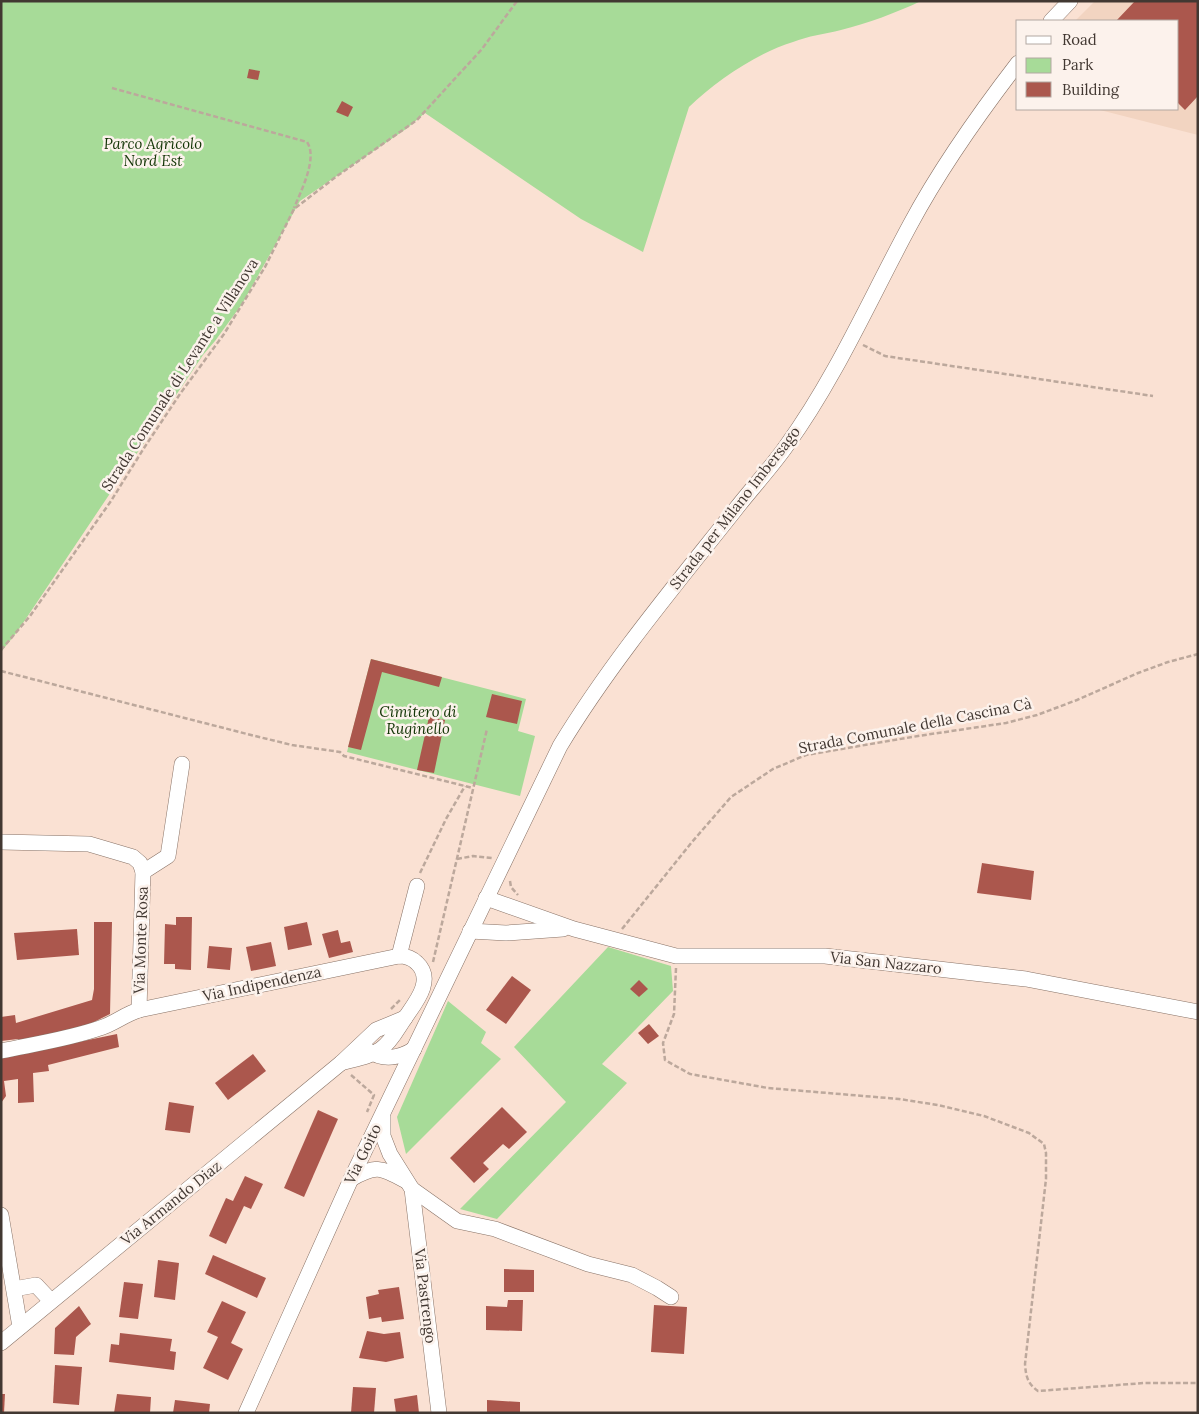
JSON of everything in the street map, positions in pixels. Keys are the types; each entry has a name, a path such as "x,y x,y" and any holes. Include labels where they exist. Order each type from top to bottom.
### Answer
{"street":[{"path":"1052,20 1070,1"},
{"name":"Strada per Milano Imbersago","path":"486,898 560,746 584,706 615,662 787,446 850,341 910,224 940,172 1016,66"},
{"path":"143,872 168,856 182,764"},
{"name":"Via Monte Rosa","path":"1,842 89,844 133,857 140,864 143,872 139,1010"},
{"path":"373,1051 380,1050 392,1039 416,1004 422,988 424,979 422,969 412,958 400,956 417,886"},
{"name":"Via San Nazzaro","path":"486,898 574,930 676,956 825,956 1026,979 1198,1012"},
{"name":"Via Goito","path":"246,1413 351,1179 424,1031 486,898"},
{"path":"506,934 516,909"},
{"name":"Via San Nazzaro","path":"470,931 506,934 546,929 574,930"},
{"name":"Via Indipendenza","path":"1,1051 86,1033 104,1027 128,1013 139,1010 400,956"},
{"path":"405,1018 424,1031"},
{"name":"Via Armando Diaz","path":"1,1343 341,1063 373,1051 399,1056 414,1049"},
{"path":"373,1051 390,1068 395,1088"},
{"name":"Via Pastrengo","path":"383,1114 383,1136 390,1154 409,1185 440,1413"},
{"path":"351,1179 369,1169 389,1172 457,1221 495,1229 588,1264 632,1275 671,1297"},
{"path":"1,1215 20,1328"},
{"path":"14,1289 36,1286 52,1301"}],"path":[{"name":"Strada Comunale di Levante a Villanova","path":"1,650 30,616 111,501 175,401 224,334 265,267 294,209 337,176 417,120 482,49 517,1"},
{"path":"112,88 307,142 312,154 306,178 294,209"},
{"path":"850,341 859,343 885,356 1153,396"},
{"name":"Strada Comunale della Cascina Cà","path":"612,939 731,798 773,770 806,755 1014,721 1037,715 1153,667 1198,654"},
{"path":"1,671 292,745 340,752 344,756 473,788"},
{"path":"422,969 432,962 487,729"},
{"path":"417,886 418,876 446,819 465,786"},
{"path":"457,859 473,856 490,857 503,862"},
{"path":"510,879 511,887 520,898 516,909"},
{"path":"676,956 674,1014 663,1044 664,1060 690,1074 768,1088 899,1099 938,1106 984,1116 1029,1133 1044,1144 1046,1179 1025,1364 1026,1379 1032,1387 1038,1391 1144,1383 1198,1383"},
{"path":"388,1012 402,998"},
{"path":"341,1063 354,1078 374,1095 366,1113"}],"shaded area":[{"path":"1095,1 1198,1 1198,135 1100,110 1179,110 1179,20 1076,20"}],"green space":[{"name":"Parco Agricolo Nord Est","path":"1,1 921,1 872,21 805,38 765,53 724,78 700,97 689,107 643,252 581,219 425,113 406,129 300,201 242,304 203,355 17,632 1,652"},
{"name":"Cimitero di Ruginello","path":"371,659 526,699 518,731 535,736 520,796 347,752"},
{"path":"608,947 671,966 673,991 602,1064 627,1083 497,1219 460,1209 566,1102 514,1047"},
{"path":"448,1001 486,1032 481,1043 501,1059 406,1154 397,1117"}],"building":[{"path":"1135,1 1198,1 1198,96 1185,110 1179,104 1179,20 1117,20"},
{"path":"249,69 260,71 258,80 247,78"},
{"path":"342,101 353,107 348,117 336,112"},
{"path":"371,659 442,677 439,687 382,672 361,750 348,747"},
{"path":"492,694 522,701 517,724 486,717"},
{"path":"429,717 445,720 434,773 417,770"},
{"path":"982,863 1034,871 1031,900 977,893"},
{"path":"176,917 192,917 191,970 175,969 175,964 164,964 165,924 176,925"},
{"path":"94,922 112,922 110,1014 80,1029 20,1043 18,1039 1,1041 1,1017 15,1015 16,1023 92,1000 94,989"},
{"path":"307,922 312,945 288,950 284,927"},
{"path":"77,929 79,955 17,960 14,933"},
{"path":"338,930 341,943 350,941 353,952 329,958 322,934"},
{"path":"271,942 276,966 251,971 246,947"},
{"path":"209,946 232,948 230,970 207,968"},
{"path":"512,976 531,990 506,1024 486,1010"},
{"path":"639,980 648,989 639,997 630,989"},
{"path":"649,1024 659,1036 648,1044 638,1033"},
{"path":"117,1034 119,1047 48,1065 49,1071 33,1073 34,1102 18,1103 18,1079 4,1081 6,1096 1,1103 1,1058"},
{"path":"253,1054 266,1071 228,1100 215,1083"},
{"path":"169,1102 194,1106 190,1133 165,1130"},
{"path":"502,1107 527,1132 509,1149 503,1144 483,1163 489,1169 474,1183 450,1158"},
{"path":"318,1110 338,1119 304,1197 284,1188"},
{"path":"245,1176 263,1184 251,1209 244,1206 226,1244 209,1236 226,1198 233,1201"},
{"path":"213,1255 266,1278 257,1298 205,1274"},
{"path":"158,1260 179,1263 175,1300 154,1297"},
{"path":"504,1269 534,1270 534,1292 504,1292"},
{"path":"124,1282 143,1284 138,1319 119,1317"},
{"path":"399,1287 404,1319 382,1322 381,1317 369,1319 366,1297 379,1294 378,1290"},
{"path":"508,1300 523,1300 522,1331 486,1330 486,1306 507,1307"},
{"path":"222,1301 246,1312 231,1343 243,1349 228,1380 203,1368 218,1337 207,1332"},
{"path":"654,1305 687,1307 684,1354 651,1352"},
{"path":"79,1306 91,1324 76,1337 74,1355 54,1354 55,1328"},
{"path":"367,1331 384,1334 400,1332 404,1358 386,1362 359,1358"},
{"path":"120,1333 172,1339 170,1351 176,1352 174,1370 109,1362 111,1344 119,1345"},
{"path":"55,1365 82,1367 79,1405 53,1403"},
{"path":"353,1387 376,1388 374,1413 351,1413"},
{"path":"1,1394 5,1394 4,1413 1,1413"},
{"path":"117,1394 151,1397 150,1413 114,1413"},
{"path":"417,1395 419,1413 396,1413 394,1399"},
{"path":"175,1400 210,1404 209,1413 173,1413"},
{"path":"487,1400 520,1402 520,1413 487,1413"}]}
